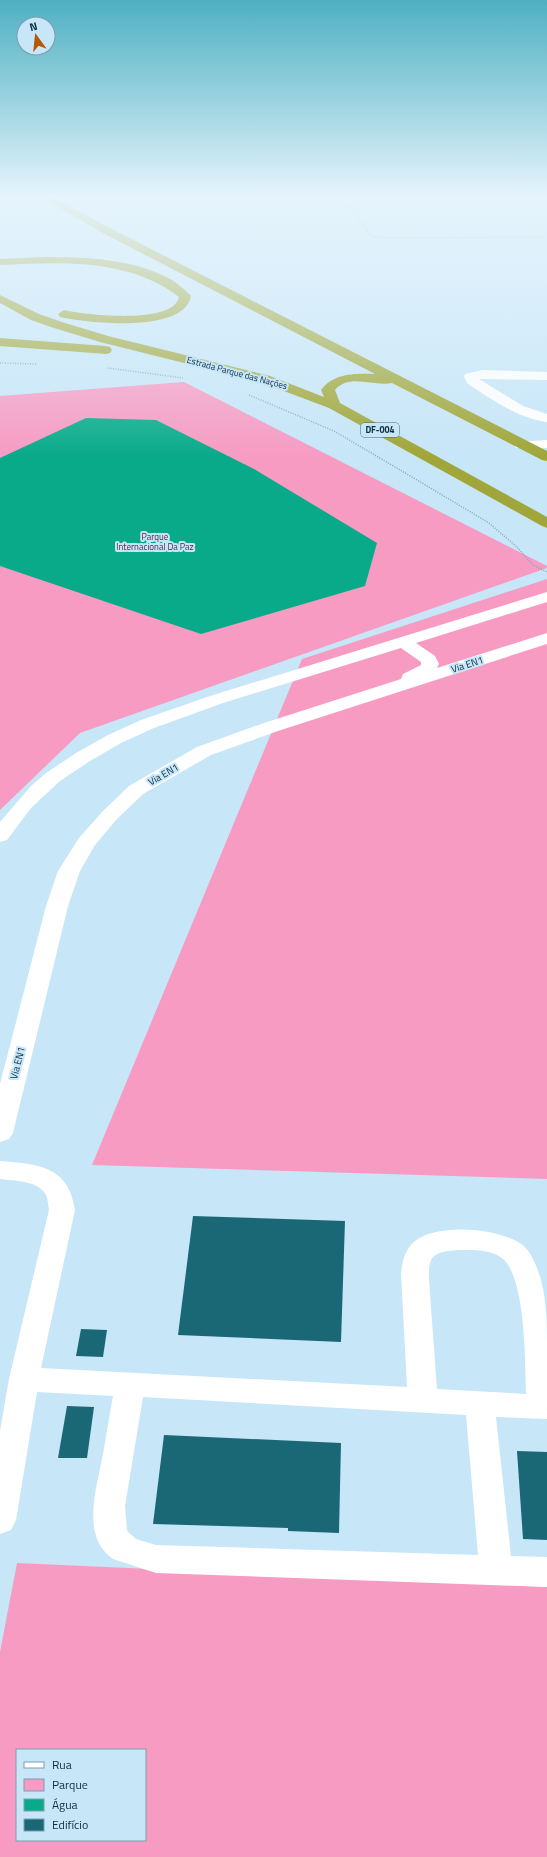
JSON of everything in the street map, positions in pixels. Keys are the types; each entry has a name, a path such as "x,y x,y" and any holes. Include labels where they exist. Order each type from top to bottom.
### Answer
{"highway":[{"path":"53,310 66,315 90,320 150,317 171,312 182,304 186,296 171,284"},
{"path":"211,284 400,384 547,458"},
{"name":"Estrada Parque das Nações","path":"0,298 35,317 58,325 104,339 265,379 334,405 547,523"},
{"path":"0,342 83,347 202,363"},
{"path":"334,405 328,390 331,385 339,382 355,378 374,378 400,384"}],"street":[{"path":"547,376 483,374 470,377 473,381 522,411 533,416 547,418"},
{"path":"521,444 547,444"},
{"path":"0,836 11,820 26,803 52,778 79,760 117,739 176,714 219,699 547,597"},
{"name":"Via EN1","path":"0,1133 57,906 69,871 86,842 109,816 136,790 204,751 271,727 547,638"},
{"path":"385,691 428,668 430,664 429,660 402,642"},
{"path":"0,1170 34,1174 49,1181 58,1192 62,1210 24,1379 0,1520"},
{"path":"24,1379 130,1385 480,1403 544,1406 533,1292 523,1264 515,1254 500,1244 464,1240 442,1241 424,1247 417,1258 416,1281 424,1400"},
{"path":"130,1385 109,1506 109,1526 116,1542 125,1550 156,1559 547,1572"},
{"path":"480,1403 496,1570"}],"path":[{"path":"0,363 37,364"},
{"path":"106,368 188,379"},
{"path":"244,393 334,431 406,473 489,523 517,547 533,565 547,572"}],"green space":[{"name":"Parque Internacional Da Paz","path":"184,382 547,566 547,568 80,733 0,810 0,396"},
{"path":"547,579 547,1179 92,1165 302,659"},
{"path":"17,1563 547,1587 547,1857 0,1857 0,1652"}],"water":[{"path":"86,418 156,420 254,469 377,543 365,586 201,634 0,566 0,458"}],"building":[{"path":"193,1216 345,1221 341,1342 178,1335"},
{"path":"81,1329 107,1330 103,1357 76,1356"},
{"path":"67,1406 94,1407 87,1458 58,1458"},
{"path":"164,1435 341,1443 339,1533 288,1531 288,1528 153,1524"},
{"path":"517,1451 547,1452 547,1540 523,1539"}]}
